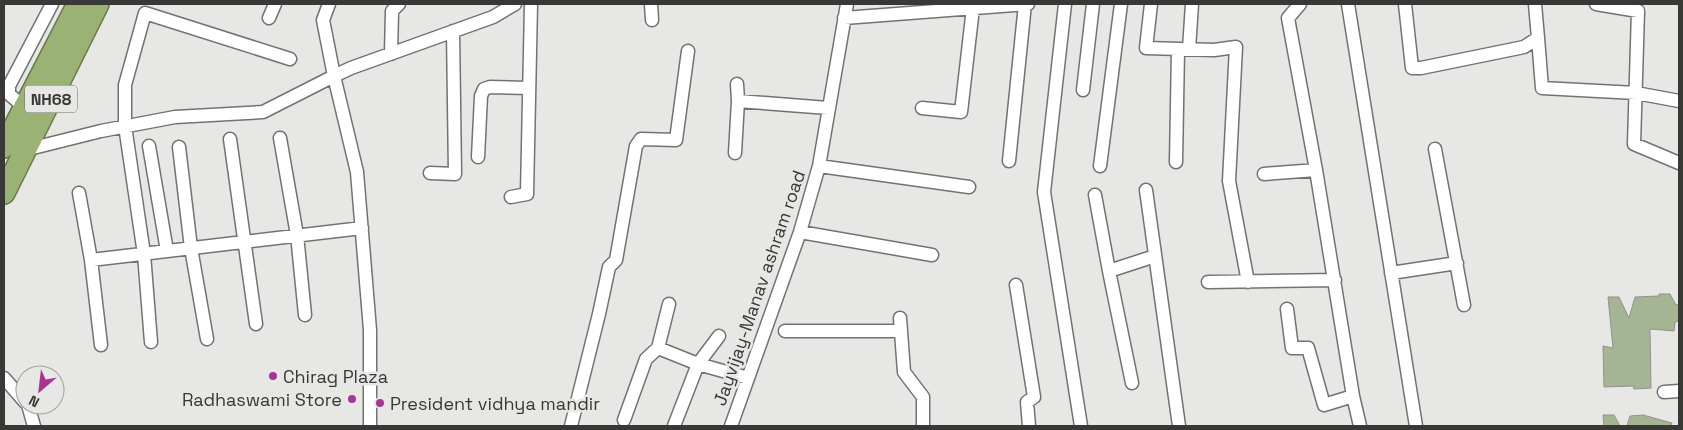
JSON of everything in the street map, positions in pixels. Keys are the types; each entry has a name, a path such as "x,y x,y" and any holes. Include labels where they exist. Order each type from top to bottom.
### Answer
{"highway":[{"path":"6,136 24,107 78,4"},
{"name":"NH68","path":"4,194 98,4"}],"street":[{"path":"24,107 9,94 9,86 52,4"},
{"path":"269,18 275,4"},
{"path":"329,4 323,20 357,172 370,330 370,426"},
{"path":"391,54 392,11 399,4"},
{"path":"25,150 125,126 175,117 263,112 334,76 493,17 515,4"},
{"path":"511,197 527,194 531,4"},
{"path":"651,4 652,20"},
{"name":"Jayvijay-Manav ashram road","path":"731,426 800,232 819,166 847,4"},
{"path":"844,18 1026,4 1009,161"},
{"path":"1065,4 1044,192 1081,426"},
{"path":"1083,90 1093,4"},
{"path":"1100,166 1121,4"},
{"path":"1151,4 1146,48 1214,50 1236,47 1229,181 1248,282"},
{"path":"1176,162 1184,49 1192,4"},
{"path":"1300,4 1288,18 1335,280 1353,396 1360,426"},
{"path":"1348,4 1416,426"},
{"path":"1405,4 1412,68 1421,68 1524,47 1538,38"},
{"path":"1535,4 1542,88 1636,93 1679,101"},
{"path":"1605,4 1638,11 1634,144 1679,163"},
{"path":"922,108 961,112 973,8"},
{"path":"151,342 144,254 125,126 125,85 145,13 290,59"},
{"path":"430,173 455,174 453,31"},
{"path":"571,426 609,267 616,260 636,146 640,139 676,140 688,51"},
{"path":"735,153 737,84"},
{"path":"478,157 481,96 484,89 490,87 529,88"},
{"path":"738,101 828,108"},
{"path":"280,138 297,236 305,315"},
{"path":"230,139 256,324"},
{"path":"149,146 167,251"},
{"path":"179,147 192,248 207,339"},
{"path":"1435,149 1464,305"},
{"path":"819,166 969,187"},
{"path":"1264,174 1316,170"},
{"path":"1146,190 1179,426"},
{"path":"79,193 91,260 101,345"},
{"path":"1095,195 1132,383"},
{"path":"91,260 362,228"},
{"path":"800,232 932,255"},
{"path":"1109,271 1155,256"},
{"path":"1391,272 1457,263"},
{"path":"1208,282 1335,280"},
{"path":"1016,284 1034,396 1027,402 1029,426"},
{"path":"624,420 646,359 658,348 669,304"},
{"path":"1287,310 1292,348 1308,348 1324,405 1353,396"},
{"path":"900,318 904,372 923,398 923,426"},
{"path":"786,331 900,331"},
{"path":"674,426 698,364 719,336"},
{"path":"658,348 698,364 748,378"},
{"path":"4,378 15,391"},
{"path":"1664,392 1679,391"}],"building":[{"path":"1659,294 1670,294 1676,305 1679,304 1679,321 1675,322 1674,331 1650,329 1651,388 1634,389 1633,386 1604,387 1603,346 1613,348 1608,297 1619,297 1629,318 1635,297 1659,296"},
{"path":"1603,415 1614,415 1620,426 1604,426"},
{"path":"1643,415 1672,423 1671,426 1627,426 1630,416"}],"place":[{"name":"Chirag Plaza","path":"273,376"},
{"name":"Radhaswami Store","path":"352,399"},
{"name":"President vidhya mandir","path":"380,403"}]}
